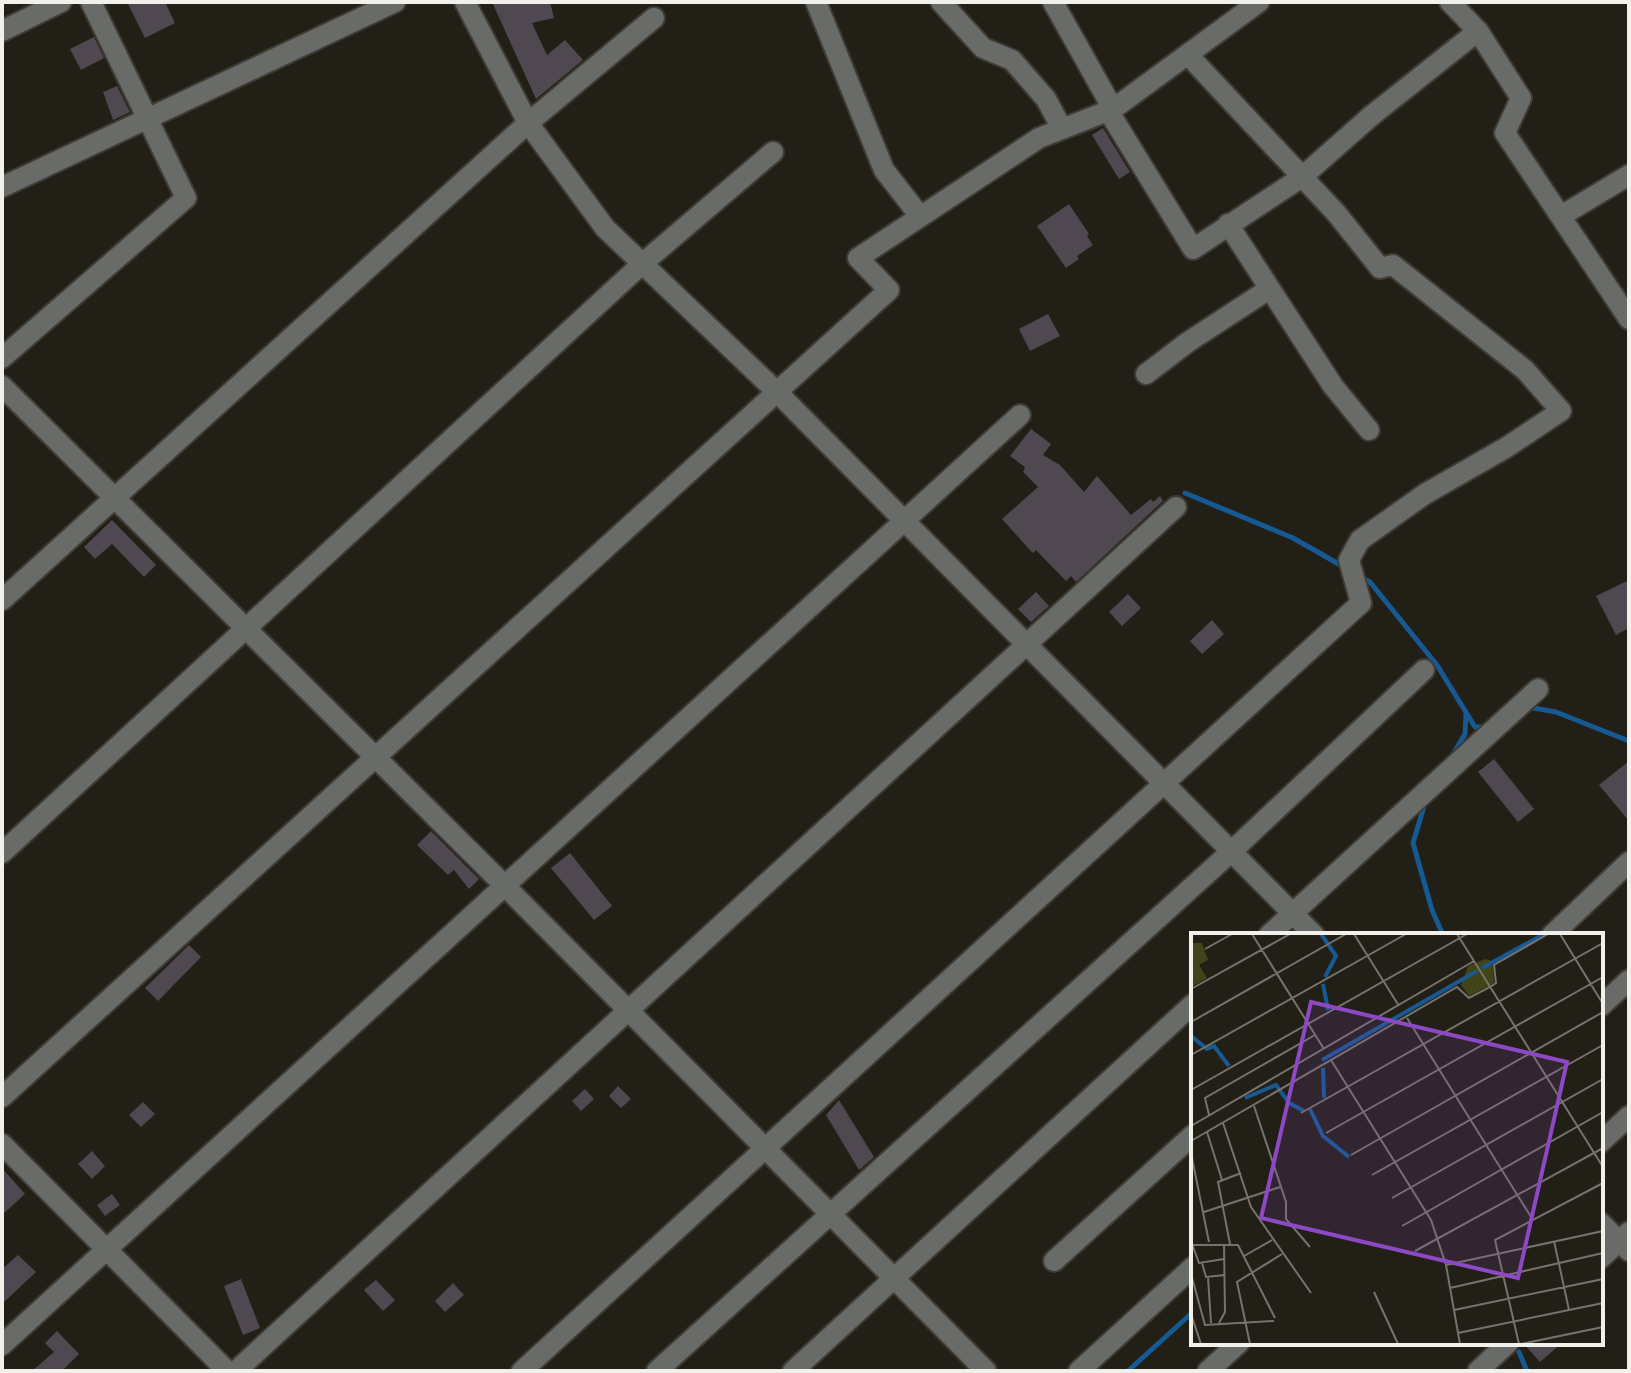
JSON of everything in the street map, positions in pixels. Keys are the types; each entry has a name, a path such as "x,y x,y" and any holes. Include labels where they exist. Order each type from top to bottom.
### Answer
{"street":[{"path":"2,31 61,2"},
{"path":"2,358 186,198 91,2"},
{"path":"2,187 395,2"},
{"path":"465,2 528,123 605,228 777,392 1312,933"},
{"path":"816,2 884,170 919,215"},
{"path":"941,2 983,48 1012,60 1046,99 1061,127"},
{"path":"1053,2 1111,110 1193,249 1302,177 1371,116 1478,31"},
{"path":"2,1097 889,290 858,258 1039,138 1111,110 1259,2"},
{"path":"1450,2 1478,31 1521,98 1505,133 1629,319"},
{"path":"2,600 528,123 654,18"},
{"path":"522,1371 1361,603 1349,560 1360,540 1425,494 1507,447 1561,411 1525,370 1393,265 1380,268 1337,214 1189,56"},
{"path":"2,853 643,263 773,152"},
{"path":"1561,216 1629,175"},
{"path":"1228,224 1333,386 1369,430"},
{"path":"1146,374 1188,342 1269,289"},
{"path":"2,386 629,1010 986,1371"},
{"path":"2,1345 1020,415"},
{"path":"236,1371 1176,507"},
{"path":"657,1371 1232,851 1424,670"},
{"path":"1271,933 1538,689"},
{"path":"1555,933 1629,862"},
{"path":"1603,1004 1629,980"},
{"path":"793,1371 1191,1006"},
{"path":"1603,1140 1629,1116"},
{"path":"1054,1261 1191,1137"},
{"path":"2,1144 227,1371"},
{"path":"1603,1225 1626,1242 1603,1257"},
{"path":"1079,1371 1191,1269"},
{"path":"1208,1371 1237,1345"},
{"path":"1478,1371 1506,1345"}],"building":[{"path":"127,2 165,2 175,23 145,38"},
{"path":"492,2 550,2 554,18 532,23 547,55 565,40 583,60 536,99"},
{"path":"94,37 104,58 81,70 70,49"},
{"path":"117,86 130,112 113,120 103,92"},
{"path":"1103,128 1130,172 1119,179 1092,135"},
{"path":"1069,204 1093,245 1066,268 1037,226"},
{"path":"1048,314 1060,336 1030,351 1019,329"},
{"path":"1031,429 1051,444 1043,455 1060,465 1084,492 1097,476 1131,515 1151,499 1153,502 1160,496 1163,501 1076,582 1071,576 1066,581 1036,550 1033,553 1002,519 1038,487 1023,472 1025,467 1010,456"},
{"path":"112,520 156,565 144,577 112,544 95,559 84,547"},
{"path":"1629,580 1629,628 1616,635 1596,596"},
{"path":"1036,592 1049,606 1031,622 1018,609"},
{"path":"1128,594 1141,608 1122,626 1109,612"},
{"path":"1212,620 1224,634 1202,654 1190,641"},
{"path":"1494,759 1534,809 1518,822 1478,772"},
{"path":"1629,761 1629,821 1599,785"},
{"path":"431,831 479,879 469,889 454,870 448,875 417,845"},
{"path":"570,853 612,906 594,920 551,868"},
{"path":"189,945 201,957 158,1001 145,988"},
{"path":"618,1086 631,1099 621,1108 609,1096"},
{"path":"585,1089 594,1099 581,1111 572,1101"},
{"path":"839,1100 874,1157 859,1170 826,1115"},
{"path":"143,1102 155,1114 141,1127 129,1115"},
{"path":"92,1151 105,1166 92,1179 78,1164"},
{"path":"2,1168 25,1194 2,1215"},
{"path":"112,1194 120,1205 105,1216 97,1205"},
{"path":"18,1255 36,1272 2,1304 2,1269"},
{"path":"241,1279 260,1328 243,1335 224,1286"},
{"path":"376,1280 395,1300 383,1311 364,1290"},
{"path":"453,1283 464,1295 445,1312 435,1301"},
{"path":"57,1331 79,1354 62,1371 32,1371 54,1352 45,1343"},
{"path":"1525,1345 1560,1345 1540,1362"}],"waterway":[{"path":"1185,493 1293,538 1344,567"},
{"path":"1359,576 1370,582 1437,665 1475,727 1486,727"},
{"path":"1528,707 1556,712 1629,741"},
{"path":"1452,756 1465,734 1466,714"},
{"path":"1425,803 1413,843 1432,910 1442,933"},
{"path":"1128,1371 1191,1314"},
{"path":"1519,1352 1527,1371"}]}
